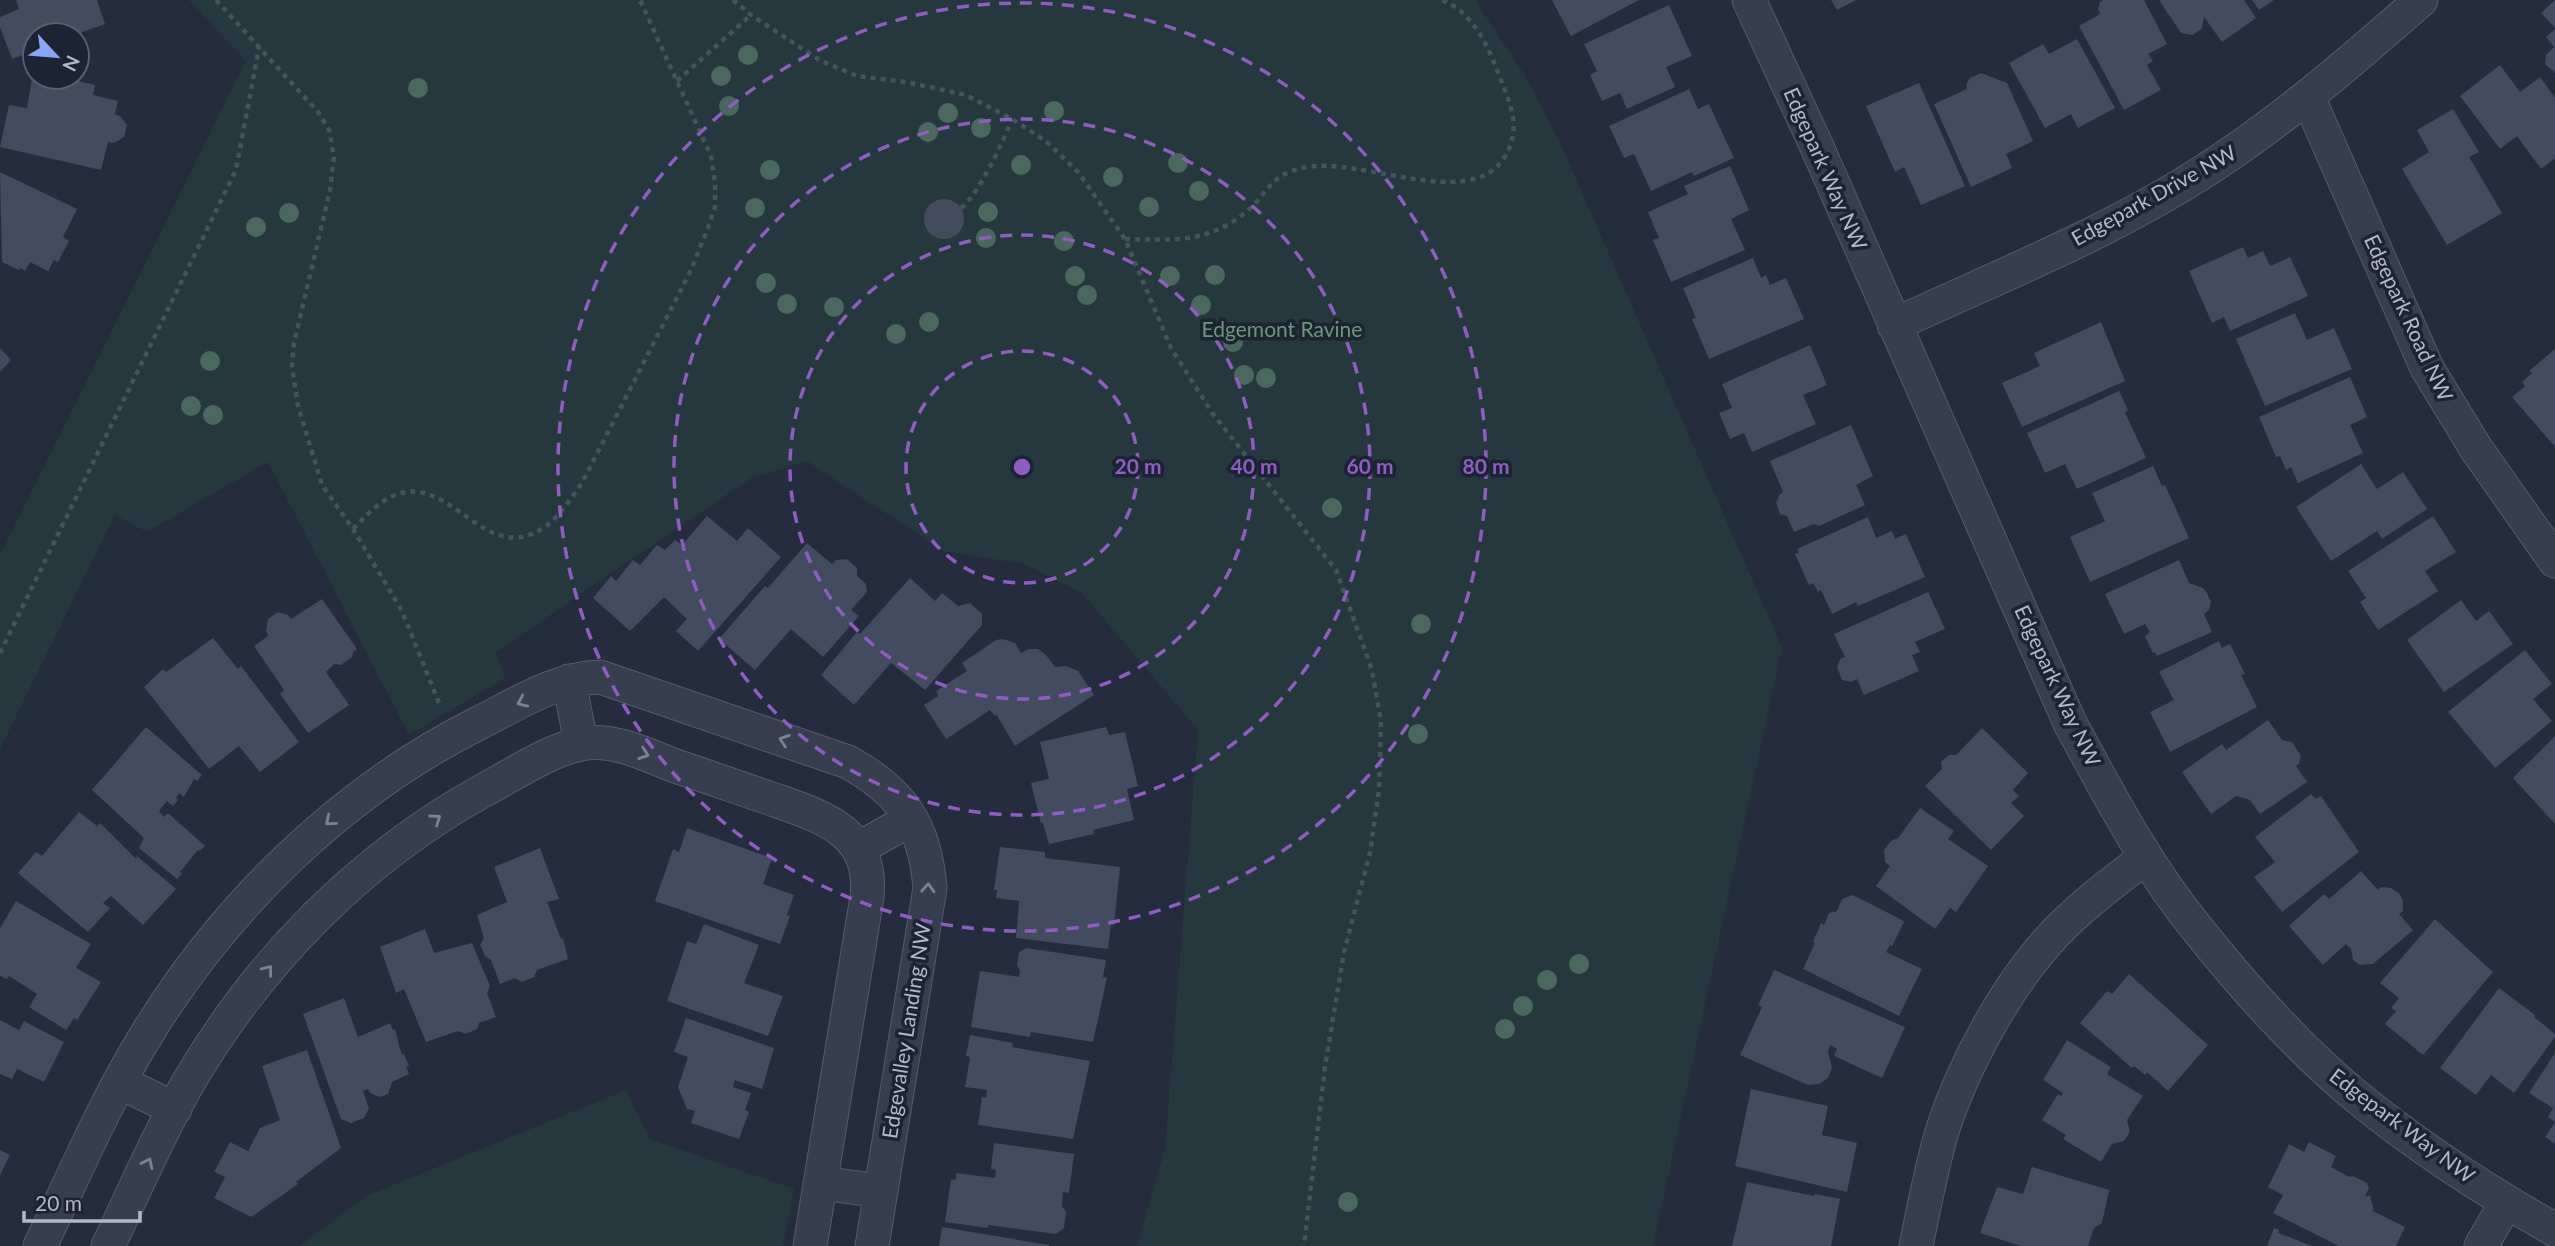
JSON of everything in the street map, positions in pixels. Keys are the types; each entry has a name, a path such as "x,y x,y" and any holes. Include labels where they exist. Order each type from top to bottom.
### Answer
{"street":[{"name":"Edgepark Way NW","path":"1749,0 2070,723 2112,802 2146,857 2197,930 2304,1049 2356,1096 2451,1167 2555,1230"},
{"name":"Edgepark Drive NW","path":"1894,325 2123,218 2194,178 2249,143 2308,97 2421,0"},
{"name":"Edgepark Road NW","path":"2308,97 2427,368 2474,447 2555,561"},
{"name":"Edgevalley Landing NW","path":"40,1246 120,1082 145,1037 188,972 267,879 330,820 374,787 455,735 569,681 600,677 848,762 872,775 891,790 922,839 930,888 872,1246"},
{"path":"569,681 581,743"},
{"path":"108,1246 175,1109 211,1047 248,993 282,952 331,901 379,860 451,808 526,767 581,743 621,746 816,814 846,833 858,849 868,882 867,897 810,1246"},
{"path":"858,849 911,819"},
{"path":"1916,1246 1940,1139 1970,1062 2006,998 2048,942 2096,894 2146,857"},
{"path":"120,1082 175,1109"},
{"path":"820,1182 881,1191"},
{"path":"2481,1246 2507,1203"}],"path":[{"path":"216,0 318,112 330,130 334,157 331,190 294,343 292,367 298,406 322,485 354,529 402,611 455,735"},
{"path":"354,529 376,507 396,495 418,491 444,500 481,527 503,538 526,535 543,528 565,506 582,483 691,270 715,207 711,156 640,0"},
{"path":"733,0 821,61 857,76 906,82 966,95 1012,119 1047,142 1078,172 1125,239 1171,348 1213,414 1336,570 1372,670 1381,723 1379,790 1370,853 1344,951 1325,1067 1304,1246"},
{"path":"1125,239 1179,240 1209,234 1247,211 1283,173 1306,167 1327,165 1455,182 1484,177 1492,172 1507,154 1515,132 1514,113 1495,64 1471,20 1441,0"},
{"path":"677,81 751,15"},
{"path":"0,653 236,170 259,47"},
{"path":"961,208 996,155 1012,119"}],"green space":[{"name":"Edgemont Ravine","path":"189,0 1475,0 1526,77 1562,147 1782,647 1653,1246 1137,1246 1165,1149 1198,730 1081,592 1025,564 943,551 807,461 751,478 496,652 505,678 409,735 268,462 147,532 115,515 0,749 0,555 246,61"},
{"path":"626,1090 650,1139 794,1189 783,1246 300,1246 366,1196"}],"building":[{"path":"16,0 97,0 105,24 91,29 91,21 21,21 21,55 12,59 0,27 0,17 19,9"},
{"path":"1552,0 1639,0 1571,36"},
{"path":"1831,0 1856,0 1837,10"},
{"path":"2103,0 2144,0 2167,44 2148,54 2153,61 2147,65 2161,90 2124,110 2079,26 2100,14 2098,9"},
{"path":"2159,0 2244,0 2256,18 2222,42 2204,17 2202,28 2193,35 2181,33"},
{"path":"2252,0 2274,0 2259,10"},
{"path":"2555,0 2555,28 2541,13"},
{"path":"1669,5 1692,56 1666,67 1675,87 1627,109 1620,93 1602,101 1590,75 1597,71 1584,44"},
{"path":"2555,29 2555,73 2545,64 2546,55 2554,47 2546,37"},
{"path":"2077,39 2115,108 2078,128 2071,114 2045,128 2009,63 2043,44 2049,54"},
{"path":"2500,65 2520,92 2540,77 2555,98 2555,158 2541,169 2517,136 2500,149 2460,96"},
{"path":"1981,73 2007,83 2033,141 2006,154 2012,168 1971,187 1934,104 1967,89 1970,78"},
{"path":"1919,83 1965,186 1921,205 1904,167 1895,172 1866,106"},
{"path":"91,84 95,85 93,95 118,101 115,114 127,125 124,137 114,143 108,142 101,170 0,147 9,105 27,108 30,91 91,91"},
{"path":"1689,89 1698,109 1709,104 1734,158 1694,176 1692,172 1651,191 1634,154 1624,158 1609,126"},
{"path":"2453,109 2479,152 2469,157 2502,213 2447,245 2402,169 2429,152 2417,130"},
{"path":"1730,166 1749,210 1731,219 1745,250 1671,282 1653,240 1659,238 1648,212 1688,194 1684,186"},
{"path":"0,172 77,209 63,237 69,241 58,262 54,260 48,271 30,262 25,271 2,262"},
{"path":"944,199 952,200 958,205 963,211 963,227 958,233 952,238 944,239 936,238 930,233 925,227 924,219 925,211 930,205 936,200"},
{"path":"2243,247 2248,258 2263,251 2270,266 2290,257 2308,296 2230,331 2224,317 2212,323 2189,271"},
{"path":"1753,258 1761,278 1766,275 1770,285 1786,278 1804,319 1709,359 1692,319 1696,318 1683,288"},
{"path":"2295,313 2307,340 2334,328 2352,369 2265,406 2236,339"},
{"path":"2101,322 2125,381 2022,427 2002,383 2040,366 2034,353"},
{"path":"1810,345 1827,385 1803,395 1816,424 1752,452 1744,433 1730,439 1719,413 1732,408 1722,384"},
{"path":"0,348 11,360 0,372"},
{"path":"2555,349 2555,447 2512,397 2525,386 2522,382 2532,373 2529,371"},
{"path":"2350,377 2367,417 2350,425 2363,453 2298,483 2291,467 2286,470 2280,456 2276,457 2259,417"},
{"path":"2119,391 2128,410 2125,412 2146,458 2077,489 2065,464 2045,473 2027,433"},
{"path":"1851,425 1873,476 1856,485 1865,505 1819,526 1814,524 1794,532 1787,516 1780,514 1776,503 1783,492 1770,461"},
{"path":"2361,464 2377,489 2403,472 2427,509 2382,539 2377,531 2331,561 2296,507"},
{"path":"2153,466 2162,486 2165,485 2189,538 2090,582 2070,537 2105,521 2092,493"},
{"path":"707,516 737,541 748,528 781,557 698,651 676,631 687,619 664,597 630,631 593,598 611,576 616,581 633,560 640,565 657,545 665,550 675,540 682,545"},
{"path":"2433,516 2456,552 2425,571 2438,591 2378,630 2360,602 2366,598 2348,571"},
{"path":"1868,517 1876,538 1892,531 1895,539 1906,534 1925,577 1858,606 1856,602 1832,614 1821,590 1818,592 1813,583 1809,585 1795,554 1799,553 1797,549"},
{"path":"807,543 832,564 836,560 847,559 857,568 857,576 866,584 867,592 851,610 859,616 823,657 791,629 755,670 719,639"},
{"path":"2179,560 2189,583 2203,588 2207,593 2211,602 2209,610 2204,614 2212,632 2157,656 2145,636 2150,632 2145,624 2124,634 2105,594"},
{"path":"910,578 935,601 942,593 958,606 970,603 982,614 982,625 925,690 891,663 854,705 821,675 857,632 860,634"},
{"path":"1928,592 1945,629 1915,642 1920,652 1912,655 1919,671 1864,695 1857,679 1851,682 1842,680 1837,667 1840,659 1845,657 1834,634"},
{"path":"322,599 357,649 352,657 341,665 334,664 326,672 349,705 308,733 280,694 284,690 254,646 268,636 268,619 278,612 291,619"},
{"path":"2461,600 2476,621 2489,611 2513,644 2444,692 2407,640"},
{"path":"213,638 238,669 241,666 299,742 260,772 239,746 209,769 144,687 163,669 166,672"},
{"path":"996,640 1015,643 1021,653 1038,649 1055,667 1066,666 1078,671 1094,695 1015,746 996,714 995,716 990,710 946,739 924,705 938,696 936,691 967,671 962,663"},
{"path":"2219,641 2222,648 2230,644 2245,674 2241,675 2257,707 2170,752 2150,712 2174,700 2159,672"},
{"path":"2525,650 2552,684 2533,699 2552,721 2495,768 2448,712"},
{"path":"2268,720 2282,740 2292,742 2301,756 2296,766 2307,782 2260,814 2250,800 2236,796 2211,814 2182,772 2222,744 2226,750"},
{"path":"146,727 202,775 197,781 194,779 184,797 179,793 173,806 167,801 159,811 164,817 168,813 205,846 198,850 177,879 139,848 144,838 92,790"},
{"path":"1106,727 1109,735 1125,732 1138,786 1127,789 1134,820 1093,830 1094,834 1049,844 1031,783 1049,779 1040,742"},
{"path":"1982,728 2028,773 2013,790 2019,796 2011,803 2024,816 1991,850 1925,786 1942,769 1941,762 1949,755 1956,755"},
{"path":"2555,736 2555,824 2513,778"},
{"path":"2311,794 2316,799 2321,796 2359,852 2282,912 2254,877 2275,862 2255,837"},
{"path":"1920,808 1954,831 1948,839 1988,866 1956,912 1950,908 1935,929 1876,886 1890,866 1885,862 1884,850 1891,841 1898,838"},
{"path":"79,812 97,826 100,823 136,859 137,856 176,889 143,925 111,896 103,903 110,908 88,932 18,873 36,852 42,856"},
{"path":"687,828 772,858 763,884 794,895 780,944 655,901 673,849 679,852"},
{"path":"1000,847 1045,852 1045,858 1120,867 1114,925 1111,925 1108,949 1016,938 1019,901 996,898 997,890 994,890"},
{"path":"540,848 559,899 547,902 561,939 563,938 568,959 537,970 534,977 522,982 515,978 500,984 491,960 485,956 480,945 484,938 477,915 507,902 494,867"},
{"path":"2361,871 2378,890 2381,887 2391,888 2399,893 2403,901 2403,911 2399,914 2413,930 2373,964 2360,965 2353,960 2351,949 2346,944 2323,965 2289,926 2324,894 2329,899"},
{"path":"1853,895 1904,922 1886,952 1922,969 1899,1016 1803,969 1821,923 1824,925 1829,913 1837,911 1842,899"},
{"path":"16,901 91,944 76,968 101,982 77,1020 74,1018 66,1030 29,1007 37,994 9,976 7,979 0,976 0,928"},
{"path":"2435,919 2493,972 2423,1055 2385,1024 2396,1011 2391,1008 2399,998 2380,983"},
{"path":"704,924 759,945 744,983 783,996 768,1036 667,1001 687,941 696,944"},
{"path":"425,929 434,953 472,943 490,986 487,993 496,1017 479,1023 477,1029 466,1034 458,1031 426,1042 404,989 396,993 380,947"},
{"path":"1026,948 1106,960 1103,977 1107,978 1093,1042 1031,1032 1030,1037 971,1027 980,971 1019,977 1019,952"},
{"path":"1774,970 1905,1027 1882,1078 1834,1056 1837,1049 1830,1045 1828,1051 1832,1068 1828,1078 1819,1084 1808,1085 1740,1055 1762,1007 1758,1005"},
{"path":"2129,974 2208,1045 2168,1091 2147,1072 2145,1075 2134,1066 2132,1068 2080,1023 2107,991 2112,994"},
{"path":"2499,988 2535,1015 2555,1037 2514,1093 2491,1075 2476,1095 2440,1068"},
{"path":"344,998 358,1037 390,1023 393,1030 395,1029 402,1055 404,1054 409,1066 406,1067 409,1074 392,1082 388,1094 379,1097 368,1089 363,1091 369,1108 364,1118 351,1123 341,1119 303,1014"},
{"path":"686,1018 774,1048 762,1089 735,1080 733,1087 751,1093 745,1110 749,1112 739,1139 691,1123 695,1111 687,1109 678,1087 688,1057 674,1052"},
{"path":"0,1020 19,1030 24,1021 64,1042 44,1082 17,1069 12,1079 0,1074"},
{"path":"970,1035 1013,1043 1012,1047 1090,1061 1073,1139 978,1125 982,1097 986,1098 987,1090 965,1087 970,1057 966,1056"},
{"path":"2067,1040 2111,1067 2107,1074 2143,1096 2127,1120 2130,1132 2124,1141 2112,1144 2101,1162 2063,1139 2066,1135 2042,1120 2058,1094 2061,1096 2063,1093 2043,1080"},
{"path":"307,1050 341,1148 296,1182 298,1184 251,1217 214,1198 225,1177 214,1172 230,1142 248,1151 260,1128 280,1120 262,1066"},
{"path":"2555,1053 2555,1122 2548,1117 2553,1108 2529,1093"},
{"path":"1751,1089 1828,1106 1822,1135 1857,1143 1847,1192 1735,1166"},
{"path":"2555,1122 2555,1144 2545,1137"},
{"path":"2309,1142 2336,1156 2331,1167 2367,1183 2369,1188 2365,1196 2370,1196 2374,1210 2371,1210 2405,1227 2396,1246 2339,1246 2273,1213 2283,1195 2268,1187 2289,1144 2304,1152"},
{"path":"994,1143 1074,1154 1069,1193 1063,1192 1062,1206 1066,1212 1064,1228 1056,1234 945,1222 951,1179 956,1180 956,1173 995,1178 996,1170 991,1169"},
{"path":"0,1150 10,1155 0,1175"},
{"path":"2032,1167 2109,1190 2102,1223 2094,1228 2088,1246 2021,1246 1980,1233 1997,1187 2023,1194"},
{"path":"1747,1182 1840,1199 1831,1246 1732,1246"},
{"path":"942,1227 1049,1245 1049,1246 939,1246"},
{"path":"2274,1228 2279,1230 2278,1233 2312,1246 2267,1246"}]}
